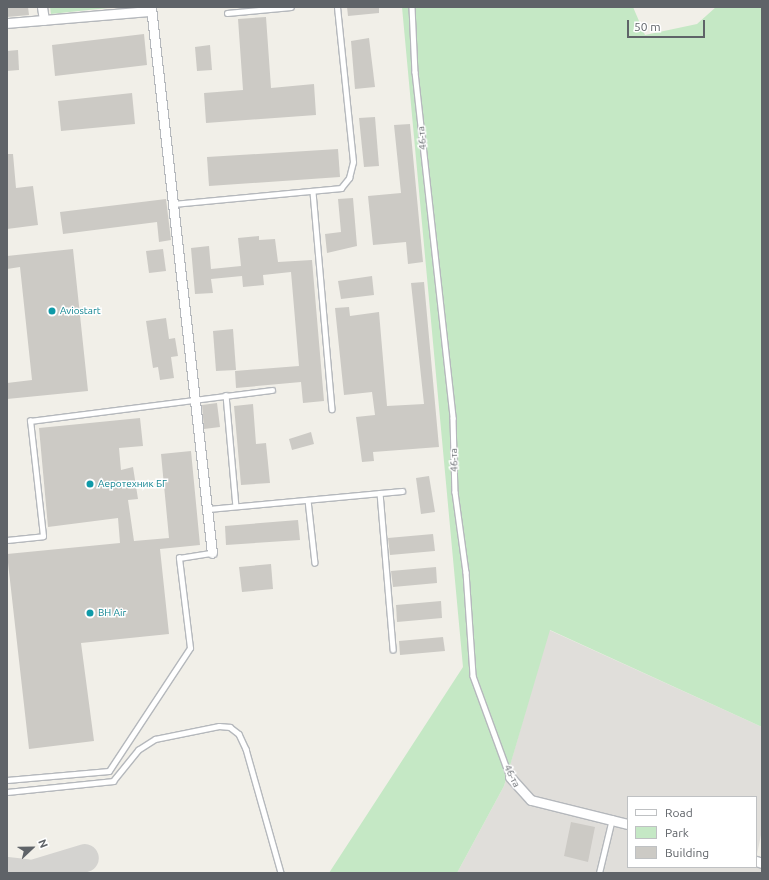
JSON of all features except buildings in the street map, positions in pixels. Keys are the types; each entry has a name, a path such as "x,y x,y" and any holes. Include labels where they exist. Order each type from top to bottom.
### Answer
{"street":[{"path":"42,7 44,20"},
{"path":"7,23 151,9 212,553"},
{"name":"46-та","path":"510,777 531,800 627,824"}],"lane":[{"path":"227,13 291,7"},
{"path":"173,204 312,192 341,188 349,178 353,162 337,7"},
{"name":"46-та","path":"412,7 415,72 453,418 455,492 466,572 473,676 510,777"},
{"path":"312,192 332,410"},
{"path":"7,540 43,536 30,421 195,397 272,390"},
{"path":"226,394 236,506"},
{"path":"208,509 402,491"},
{"path":"380,493 393,649"},
{"path":"308,500 315,563"},
{"path":"7,780 109,771 190,648 179,558 212,553"},
{"path":"7,792 113,781 138,750 155,739 219,726 230,727 239,734 246,749 281,873"},
{"path":"599,873 612,819"}],"shaded area":[{"path":"549,630 762,727 762,830 757,854 757,796 627,796 627,868 757,868 757,861 762,863 762,873 457,873 504,786"}],"green space":[{"path":"50,7 117,7 51,14"},
{"path":"402,7 633,7 645,35 697,24 716,7 762,7 762,727 550,630 504,786 457,873 329,873 463,667"}],"taxiway":[{"path":"36,873 85,858"},
{"path":"7,871 27,873"}],"place":[{"name":"Aviostart","path":"52,311"},
{"name":"Аеротехник БГ","path":"90,484"},
{"name":"BH Air","path":"90,613"}]}
